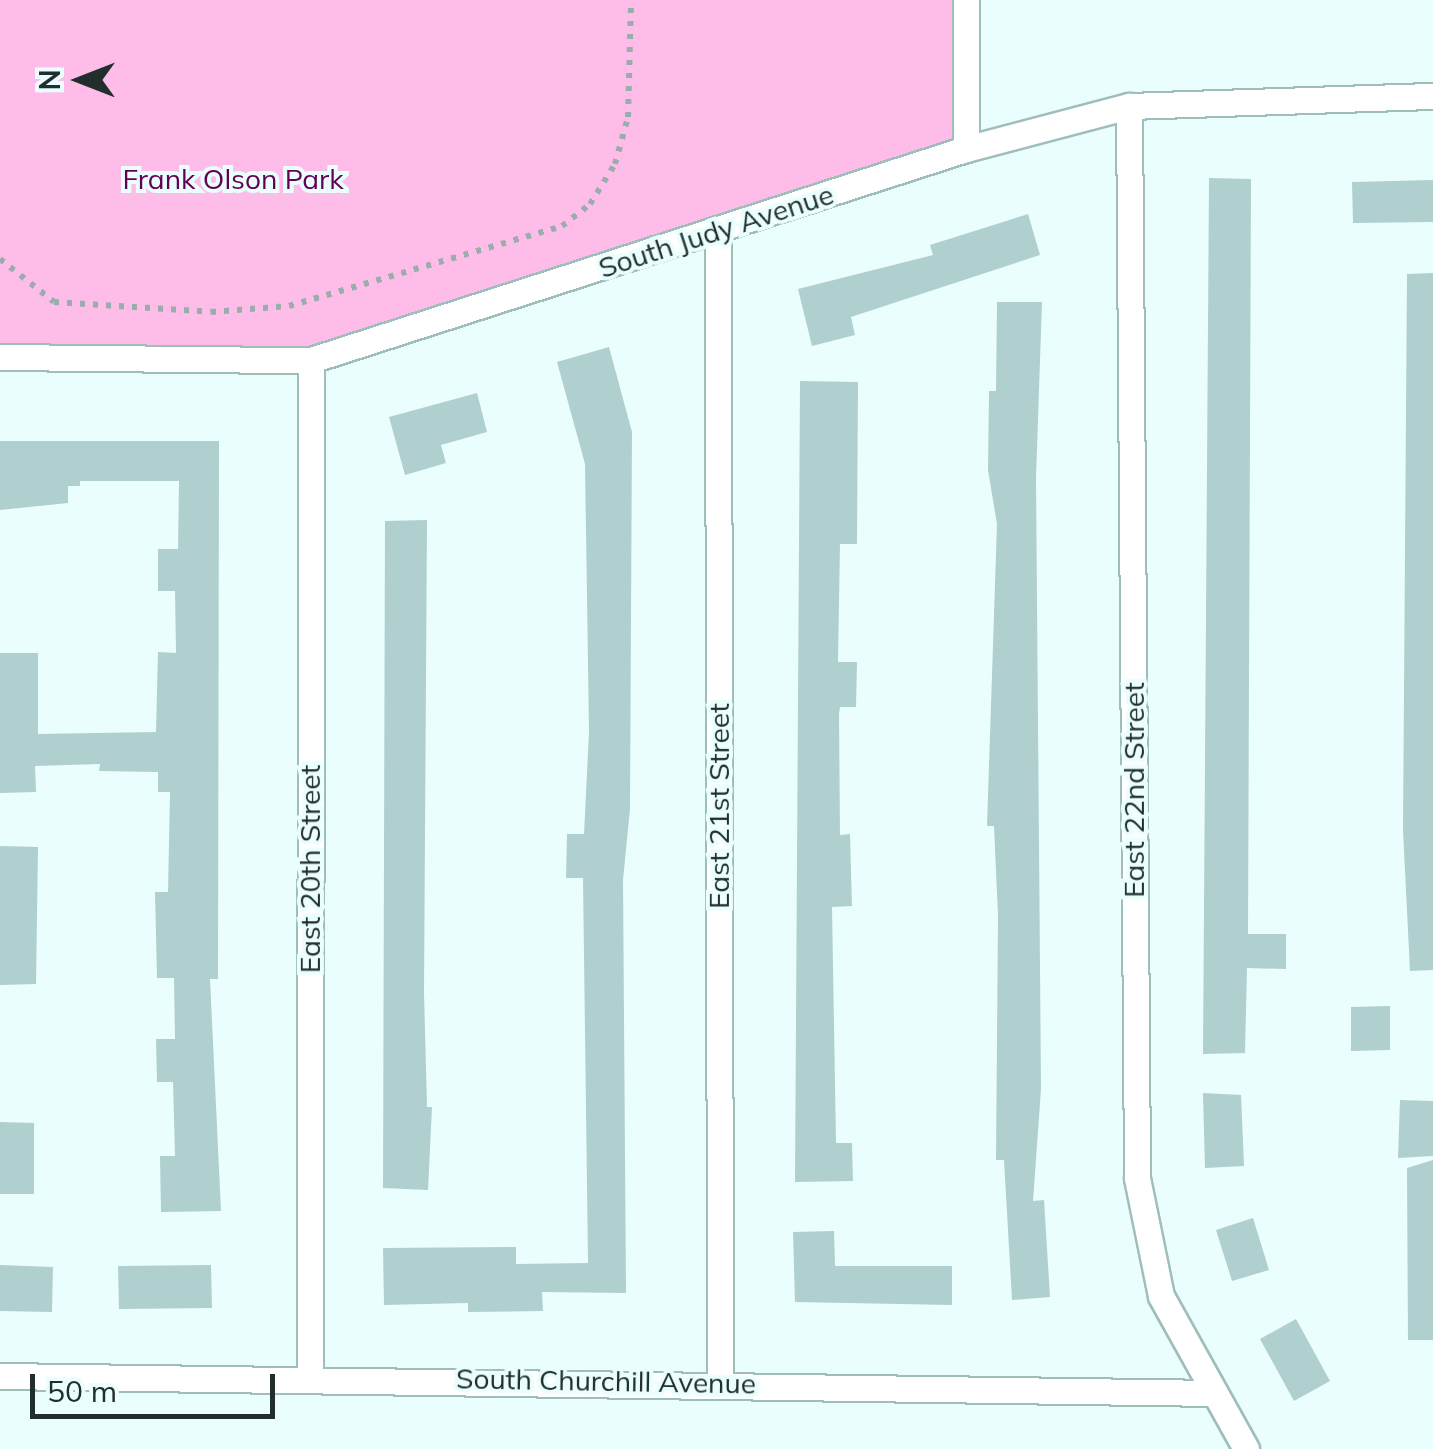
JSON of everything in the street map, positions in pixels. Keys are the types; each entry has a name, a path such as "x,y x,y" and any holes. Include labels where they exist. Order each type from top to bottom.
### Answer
{"street":[{"path":"966,0 966,149"},
{"name":"South Judy Avenue","path":"0,357 311,360 966,149 1129,106 1433,96"},
{"name":"East 22nd Street","path":"1129,106 1137,1178 1161,1296 1211,1393 1246,1449"},
{"name":"East 21st Street","path":"718,231 720,1382"},
{"name":"East 20th Street","path":"310,1378 311,360"},
{"name":"South Churchill Avenue","path":"0,1376 720,1382 1211,1393"}],"path":[{"path":"0,259 54,302 211,312 289,306 562,226 590,204 615,164 628,118 631,0"}],"green space":[{"name":"Frank Olson Park","path":"0,0 966,0 965,149 311,360 0,359"}],"building":[{"path":"1209,178 1251,179 1248,934 1286,934 1286,969 1247,968 1245,1053 1203,1054"},
{"path":"1433,180 1433,222 1353,223 1352,182"},
{"path":"1028,214 1040,255 851,317 855,335 812,346 798,289 933,255 930,245"},
{"path":"1433,273 1433,970 1410,971 1403,830 1407,274"},
{"path":"997,302 1042,302 1036,478 1041,1089 1033,1201 1044,1200 1050,1297 1012,1300 1004,1160 996,1160 998,916 994,826 987,826 997,524 988,470 989,391 996,391"},
{"path":"609,347 632,432 630,809 623,880 626,1293 542,1292 543,1311 468,1312 468,1303 384,1305 383,1248 516,1247 516,1264 588,1263 583,878 566,878 567,834 584,834 589,732 585,464 557,362"},
{"path":"800,381 858,382 857,544 840,544 838,662 857,662 856,707 840,707 839,714 840,835 850,834 852,906 832,907 836,1143 852,1143 853,1181 795,1182"},
{"path":"477,393 487,432 441,445 446,463 405,475 389,417"},
{"path":"0,441 219,441 218,979 210,979 221,1211 161,1212 160,1156 175,1156 173,1082 157,1082 156,1039 175,1039 174,978 157,978 155,892 168,892 170,792 158,792 158,772 99,771 100,764 35,766 36,792 0,793 0,653 38,653 38,734 156,732 158,652 176,653 175,591 158,591 158,549 178,549 179,481 80,481 80,486 68,486 68,503 0,510"},
{"path":"427,520 424,993 427,1107 432,1107 428,1190 383,1188 385,521"},
{"path":"0,846 38,847 36,984 0,985"},
{"path":"1390,1006 1390,1050 1351,1051 1351,1007"},
{"path":"1203,1093 1241,1095 1244,1166 1205,1168"},
{"path":"1400,1100 1433,1101 1433,1156 1398,1158"},
{"path":"0,1122 34,1123 34,1194 0,1194"},
{"path":"1433,1160 1433,1340 1408,1340 1407,1168"},
{"path":"1253,1218 1269,1270 1232,1281 1216,1230"},
{"path":"834,1231 835,1266 952,1266 952,1305 795,1302 793,1232"},
{"path":"0,1265 53,1267 52,1312 0,1311"},
{"path":"211,1265 212,1308 119,1309 118,1266"},
{"path":"1296,1319 1330,1381 1294,1401 1260,1339"}]}
